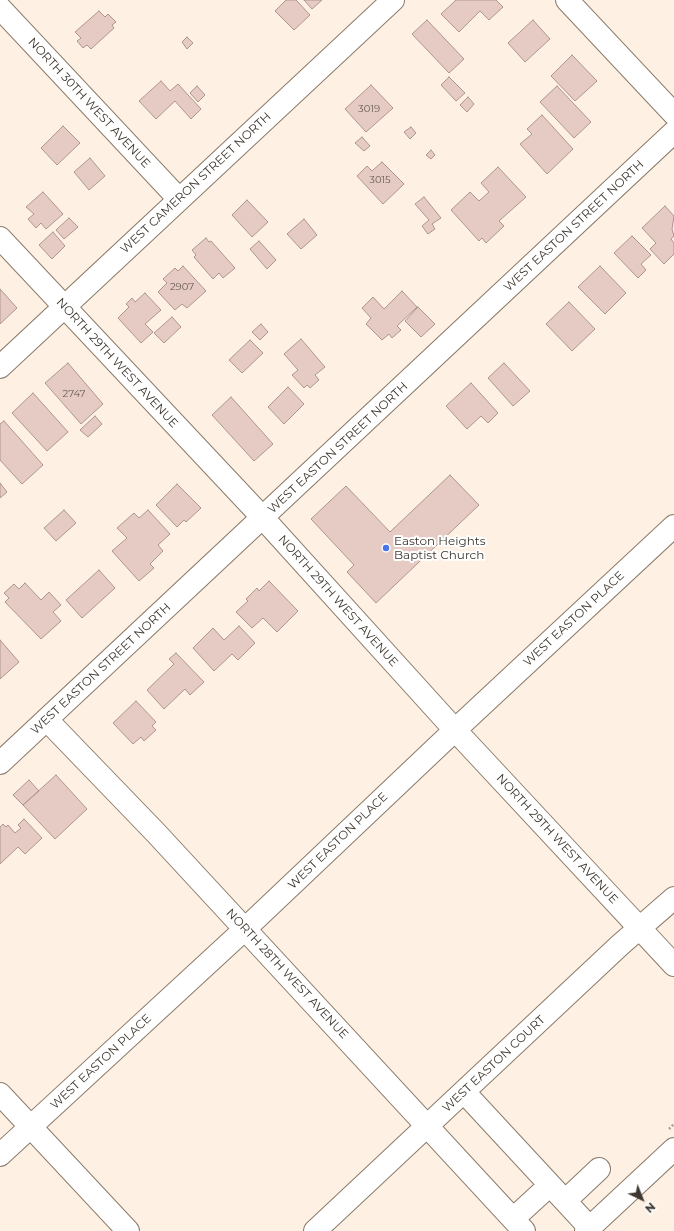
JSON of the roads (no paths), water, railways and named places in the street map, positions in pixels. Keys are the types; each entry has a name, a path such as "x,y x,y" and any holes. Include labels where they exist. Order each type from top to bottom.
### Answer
{"street":[{"name":"WEST CAMERON STREET NORTH","path":"0,367 178,198 393,0"},
{"path":"567,0 674,114"},
{"name":"NORTH 30TH WEST AVENUE","path":"0,8 178,198"},
{"name":"WEST EASTON STREET NORTH","path":"0,763 674,132"},
{"name":"NORTH 29TH WEST AVENUE","path":"0,238 263,518 455,730 674,965"},
{"name":"WEST EASTON PLACE","path":"0,1155 245,929 455,730 674,526"},
{"name":"NORTH 28TH WEST AVENUE","path":"46,720 156,833 519,1225"},
{"name":"WEST EASTON COURT","path":"315,1231 674,898"},
{"path":"464,1092 565,1201 588,1229 674,1148"},
{"path":"0,1094 128,1231"},
{"path":"565,1201 599,1169"},
{"path":"519,1225 550,1185"}],"place":[{"name":"Easton Heights Baptist Church","path":"386,548"}]}
